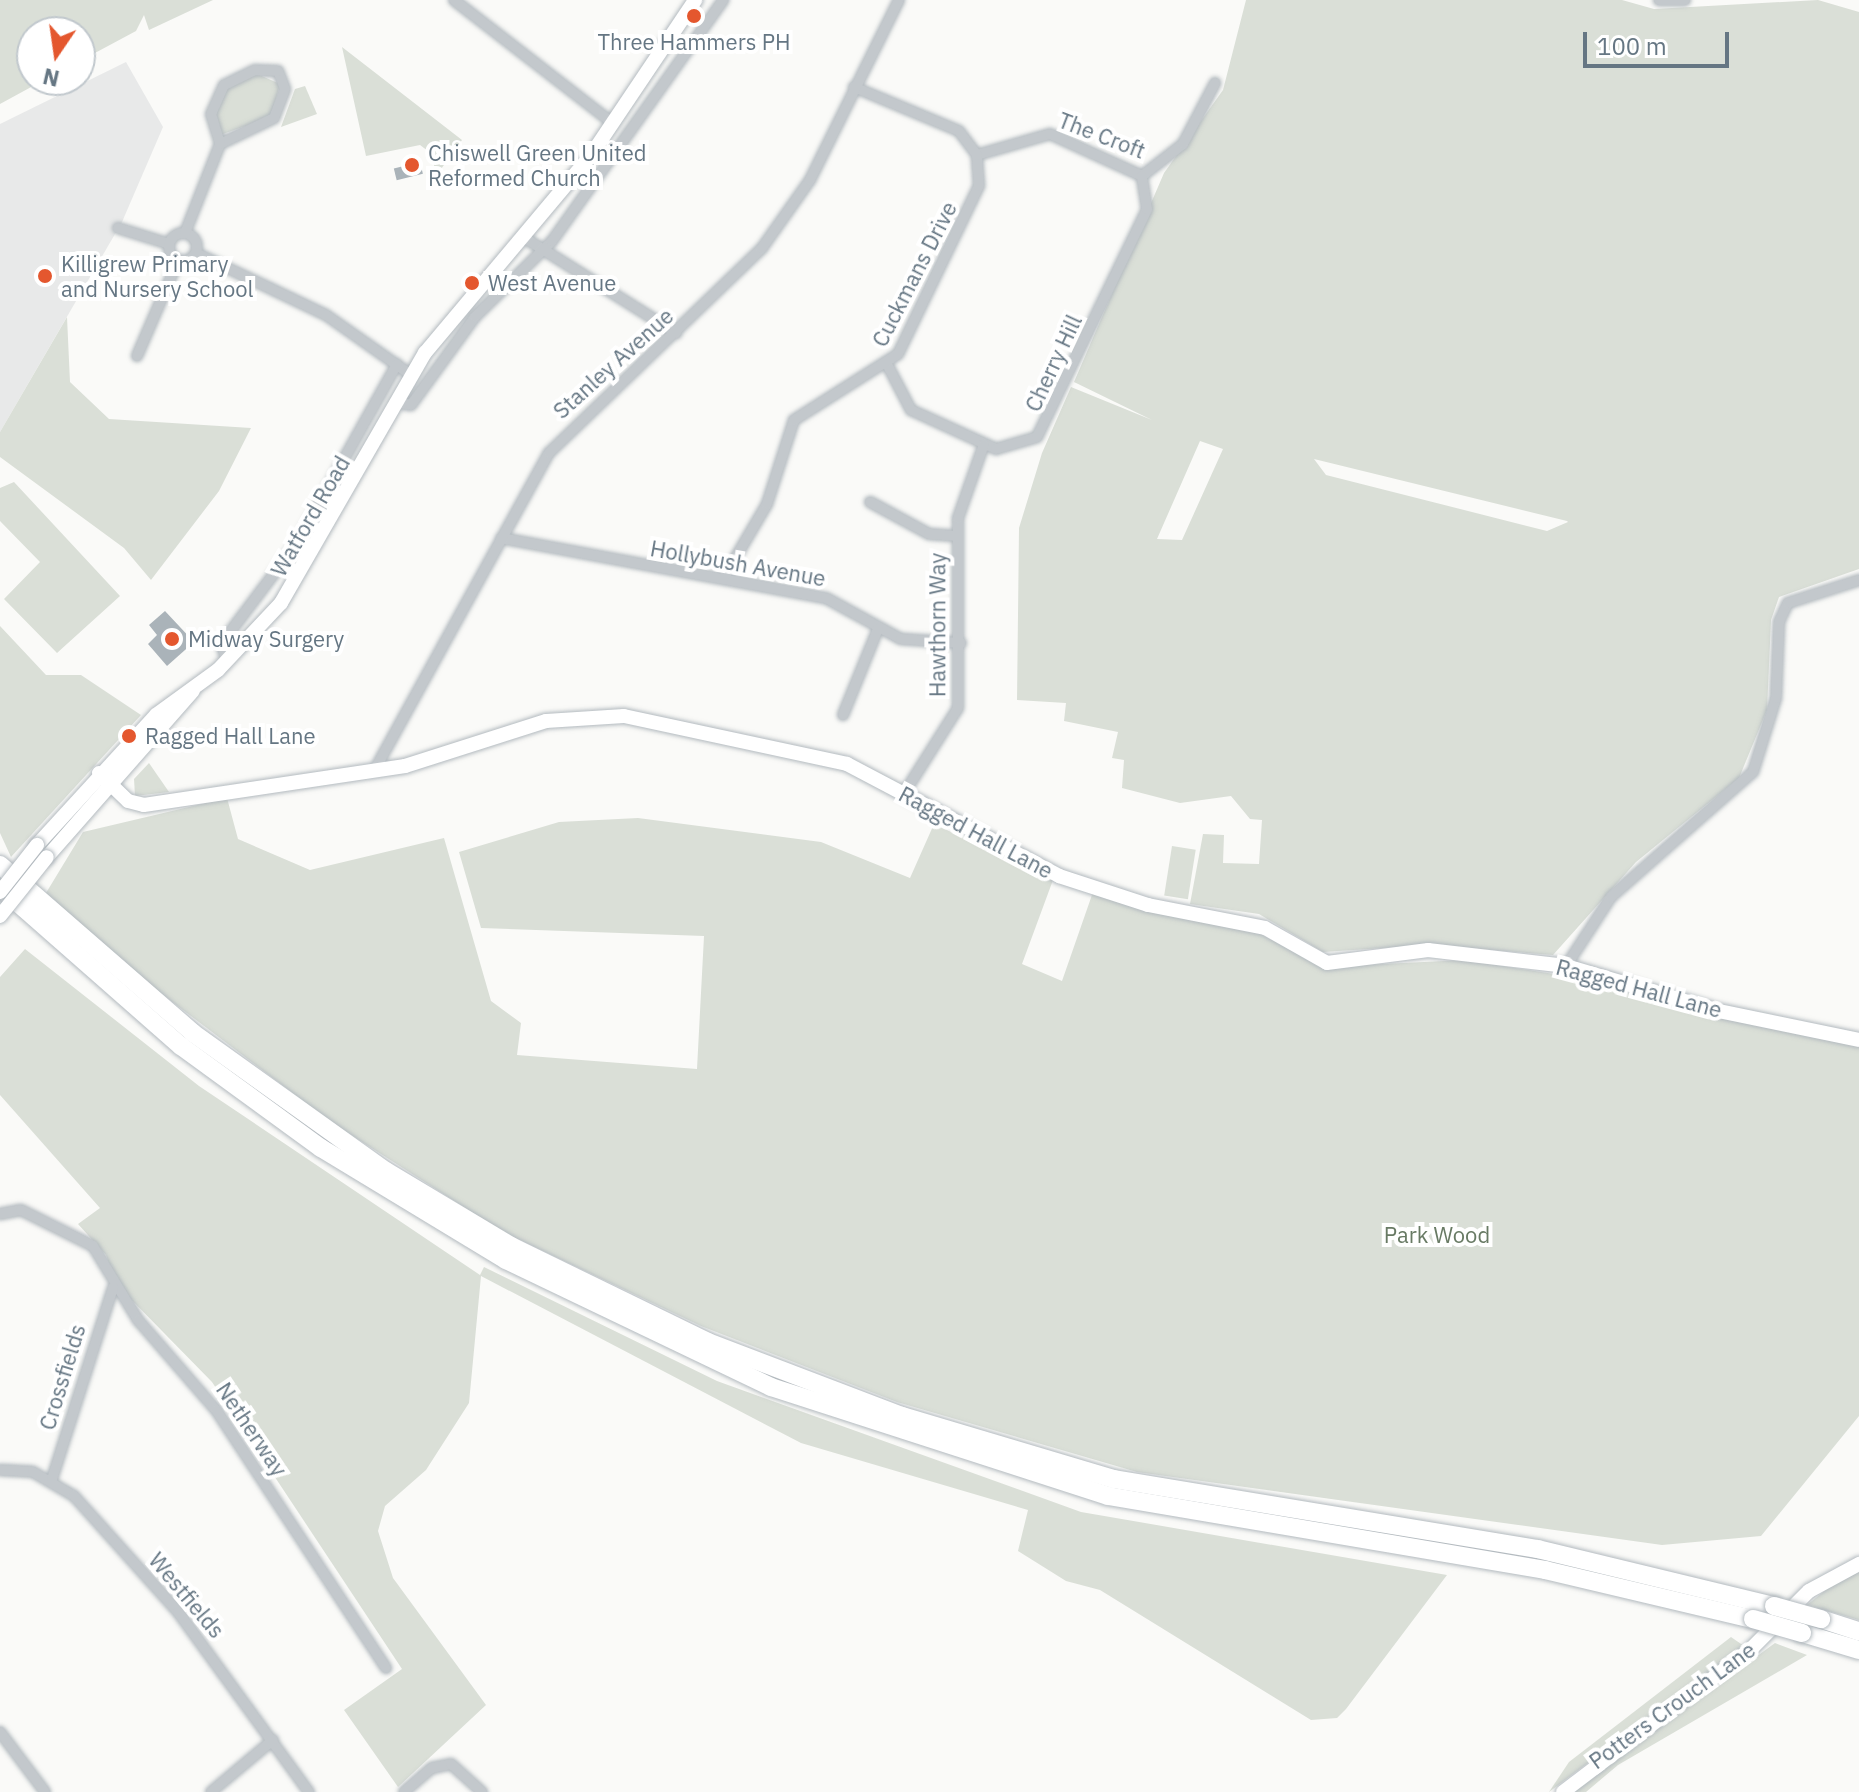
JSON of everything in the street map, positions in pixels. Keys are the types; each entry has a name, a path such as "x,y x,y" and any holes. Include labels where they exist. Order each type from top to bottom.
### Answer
{"highway":[{"path":"0,865 193,1033 386,1171 511,1246 708,1342 902,1416 1114,1479 1538,1549 1774,1606 1859,1631"},
{"path":"0,890 181,1046 348,1165 506,1260 771,1387 1108,1496 1545,1570 1753,1619 1859,1650"}],"street":[{"path":"454,0 614,124"},
{"name":"Watford Road","path":"0,890 42,851 104,778 227,661 281,603 411,375 614,124 695,0"},
{"path":"394,402 411,405 475,317 541,250 723,0"},
{"name":"Stanley Avenue","path":"374,771 501,538 565,431 676,333 789,213 899,0"},
{"path":"1659,0 1685,0"},
{"path":"169,244 185,233 220,144 211,114 224,85 255,70 278,71 285,89 274,118 220,144"},
{"name":"The Croft","path":"977,155 1050,134 1142,176 1174,156 1215,83"},
{"path":"854,87 949,125 977,155"},
{"name":"Cuckmans Drive","path":"723,579 767,504 794,420 824,396 888,366 976,195 977,155"},
{"name":"Cherry Hill","path":"888,366 906,406 984,444 1013,449 1046,425 1147,209 1142,176"},
{"path":"118,228 169,244 178,261"},
{"path":"185,233 196,240 196,253"},
{"path":"523,237 676,333"},
{"path":"137,356 178,261 196,253 312,308 411,375"},
{"name":"Watford Road","path":"227,661 221,644 290,554 397,364"},
{"name":"Hawthorn Way","path":"903,795 953,720 961,643 957,536 962,499 984,444"},
{"path":"870,502 929,534 957,536"},
{"name":"Hollybush Avenue","path":"501,538 826,598 878,629 921,644 961,643"},
{"path":"1566,966 1611,897 1753,772 1776,698 1777,633 1788,603 1859,580"},
{"path":"843,715 878,629"},
{"name":"Ragged Hall Lane","path":"104,778 144,805 374,771 525,726 607,715 805,751 864,771 903,795 1059,876 1148,905 1265,928 1327,963 1428,950 1566,966 1719,1011 1859,1040"},
{"name":"Watford Road","path":"0,916 42,851"},
{"name":"Netherway","path":"0,1214 21,1210 93,1246 113,1288 216,1410 386,1668"},
{"name":"Crossfields","path":"52,1479 113,1288"},
{"path":"0,1470 52,1479"},
{"name":"Westfields","path":"52,1479 178,1612 309,1792"},
{"name":"Potters Crouch Lane","path":"1563,1792 1750,1650 1818,1584 1859,1564"},
{"path":"0,1732 45,1792"},
{"path":"211,1792 273,1740"},
{"path":"404,1792 432,1768 451,1764 482,1792"}],"shaded area":[{"name":"Killigrew Primary and Nursery School","path":"126,62 163,127 122,222 0,432 0,124 57,96 96,96 96,77"}],"green space":[{"path":"0,0 213,0 149,30 144,15 136,31 96,52 96,16 16,16 16,95 0,104"},
{"path":"1246,0 1622,0 1654,9 1818,0 1859,12 1859,569 1779,597 1771,620 1767,710 1739,778 1636,862 1553,955 1428,945 1323,952 1259,914 1190,904 1203,834 1224,835 1223,863 1259,864 1262,820 1250,819 1231,796 1180,803 1122,788 1124,760 1112,758 1118,732 1064,721 1066,703 1017,700 1019,528 1042,453 1071,387 1152,420 1074,382 1164,173 1223,90","holes":["1200,441 1223,449 1182,540 1157,539","1314,459 1567,521 1568,522 1547,531 1326,475"]},
{"path":"342,47 462,140 436,176 432,154 420,145 366,156"},
{"path":"255,73 280,84 271,117 220,135 215,116 226,88"},
{"path":"305,86 317,114 281,127 295,89"},
{"path":"67,317 70,382 109,419 251,428 219,491 151,580 124,548 0,457 0,432"},
{"path":"14,482 120,596 57,653 4,599 40,562 0,521 0,488"},
{"path":"0,626 46,675 81,675 141,715 11,857 0,833"},
{"path":"149,763 169,792 135,796 134,779"},
{"name":"Park Wood","path":"227,798 238,839 310,870 444,838 491,1001 521,1023 517,1055 697,1069 704,936 481,928 459,852 559,822 638,818 821,842 910,878 934,824 1053,880 1022,964 1062,981 1093,892 1248,927 1321,967 1465,960 1635,987 1859,1042 1859,1416 1761,1536 1662,1545 1137,1472 897,1402 701,1326 503,1232 331,1122 117,960 46,893 83,832"},
{"path":"1172,846 1196,850 1188,899 1164,895"},
{"path":"25,949 199,1086 480,1275 484,1267 717,1381 1081,1512 1447,1575 1346,1709 1337,1718 1311,1720 1100,1590 1066,1581 1018,1551 1028,1510 801,1443 481,1276 469,1403 426,1470 385,1506 378,1531 393,1578 486,1705 398,1787 344,1710 402,1669 212,1382 116,1284 106,1255 78,1224 100,1208 0,1095 0,977"},
{"path":"1859,1572 1859,1620 1807,1605 1837,1581"},
{"path":"1731,1637 1744,1646 1549,1792 1569,1762"},
{"path":"1775,1643 1807,1655 1618,1765 1586,1792 1572,1792"}],"building":[{"path":"420,162 423,174 397,180 394,169"},
{"name":"Midway Surgery","path":"165,611 194,642 167,666 148,644 157,635 149,625"}],"place":[{"name":"Three Hammers PH","path":"694,16"},
{"name":"Chiswell Green United Reformed Church","path":"412,165"},
{"name":"Killigrew Primary and Nursery School","path":"45,276"},
{"name":"West Avenue","path":"472,283"},
{"name":"Midway Surgery","path":"172,639"},
{"name":"Ragged Hall Lane","path":"129,736"}]}
